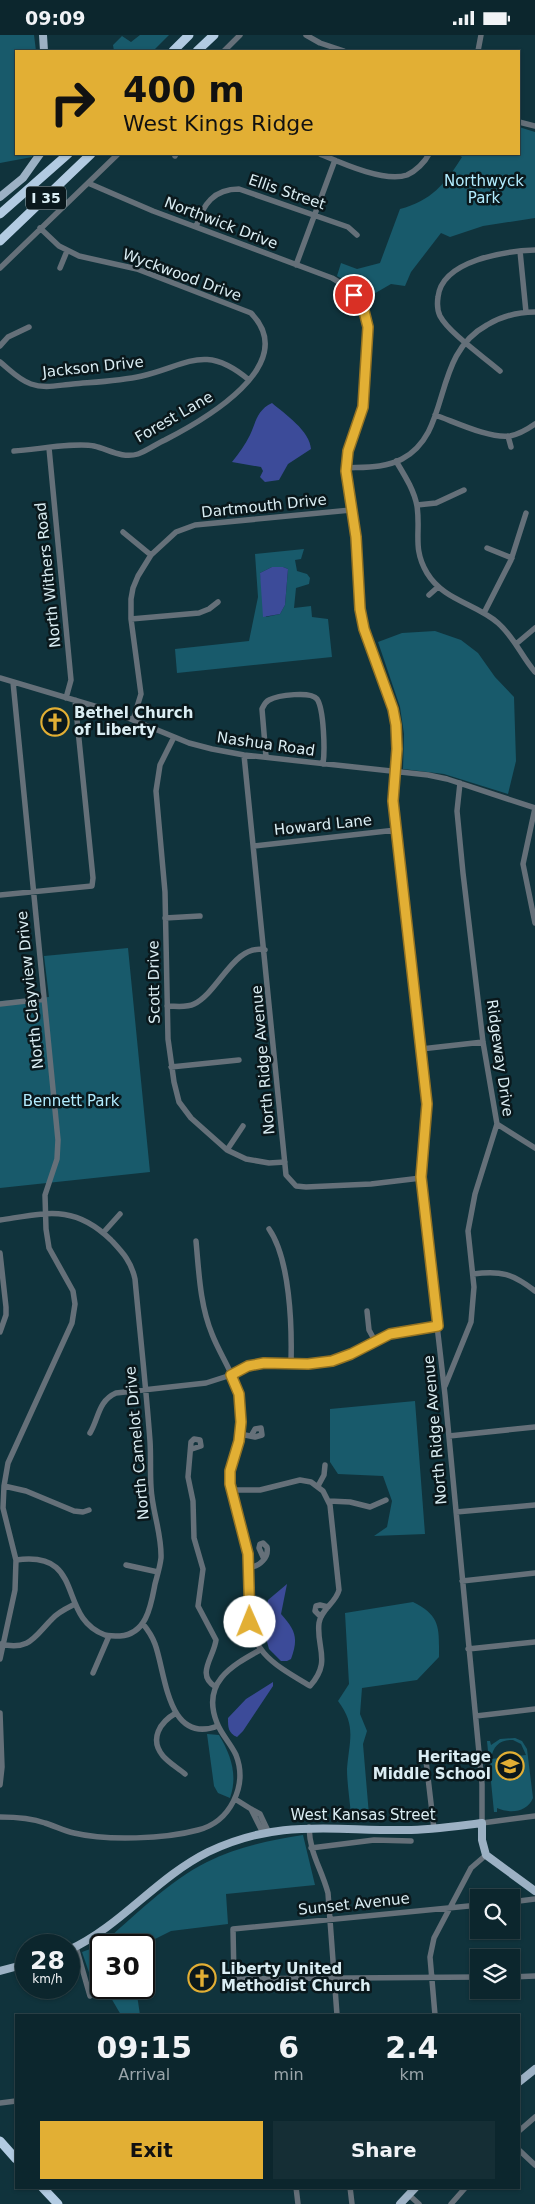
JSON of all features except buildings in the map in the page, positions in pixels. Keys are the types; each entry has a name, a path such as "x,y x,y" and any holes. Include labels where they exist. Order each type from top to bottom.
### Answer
{"highway":[{"path":"174,50 189,35"},
{"path":"198,50 214,35"},
{"name":"I 35","path":"0,215 67,155"},
{"name":"I 35","path":"0,241 90,155"},
{"path":"0,2141 15,2158"},
{"path":"44,2189 58,2204"}],"main road":[{"path":"42,35 44,50"},
{"path":"0,197 23,178 39,155"},
{"path":"482,1823 482,1840 486,1855 535,1891"},
{"name":"West Kansas Street","path":"80,1944 105,1930 156,1885 185,1865 224,1845 266,1832 309,1827 434,1829 482,1823"},
{"path":"0,1971 15,1966"},
{"path":"520,2081 535,2069"},
{"path":"400,2204 414,2189"}],"street":[{"path":"225,50 240,35"},
{"path":"306,35 320,43 341,50"},
{"path":"478,50 481,35"},
{"path":"520,122 535,126"},
{"path":"0,267 117,155"},
{"path":"322,155 386,177 407,175 424,162 429,155"},
{"path":"296,265 334,160"},
{"name":"Northwick Drive","path":"88,183 102,191 332,278 345,287 364,311 368,327 363,407 348,451 346,468"},
{"name":"Ellis Street","path":"196,227 208,201 219,193 232,189 246,190 348,227 356,235"},
{"name":"Wyckwood Drive","path":"40,228 67,251 79,256 153,275 251,313 261,327 264,341 259,364 249,380"},
{"path":"500,371 449,328 439,313 437,304 438,291 451,274 467,264 504,252 535,250"},
{"path":"60,268 67,251"},
{"path":"520,251 526,312"},
{"path":"421,1177 422,1150 427,1118 393,801 397,749 396,725 393,709 364,629 360,609 357,543 346,468 383,465 396,461 418,447 428,433 449,369 465,342 473,334 494,321 526,312 535,312"},
{"path":"0,346 8,337 29,327"},
{"name":"Jackson Drive","path":"0,363 21,379 40,386 135,377 189,360 200,359 214,360 227,364 249,380"},
{"name":"Forest Lane","path":"14,451 89,445 120,455 138,454 206,417 235,396 249,380"},
{"path":"435,415 484,431 508,436 518,434 535,424"},
{"path":"508,436 511,447"},
{"name":"North Withers Road","path":"49,448 71,680 66,698"},
{"path":"396,461 412,490 417,505 419,552 427,573 438,587 454,600 484,613 498,623 516,644 535,672"},
{"path":"417,505 443,501 464,491"},
{"name":"Dartmouth Drive","path":"133,720 141,694 131,599 138,576 151,555 176,532 195,525 351,510"},
{"path":"484,613 512,558 526,513"},
{"path":"123,532 151,555"},
{"path":"487,548 512,558"},
{"path":"429,595 438,587"},
{"path":"132,619 199,613 209,609 218,602"},
{"path":"516,644 535,628"},
{"name":"Nashua Road","path":"0,678 75,700 212,749 244,755 428,775 460,783 535,808"},
{"name":"North Clayview Drive","path":"0,1659 1,1644 16,1589 16,1560 2,1508 8,1463 72,1323 75,1304 73,1291 49,1248 45,1214 45,1195 57,1159 58,1140 13,682"},
{"path":"266,757 262,709 265,704 271,699 309,694 316,697 320,705 325,744 323,764"},
{"path":"0,895 92,885 93,878 75,700"},
{"name":"Scott Drive","path":"174,737 160,765 156,791 164,872 167,1006 171,1067 180,1102 191,1119 227,1149 246,1159 269,1163 285,1162"},
{"name":"North Ridge Avenue","path":"244,755 288,1178 291,1183 300,1187 345,1186 421,1177 438,1326 468,1649 476,1715 482,1785 482,1823"},
{"name":"Ridgeway Drive","path":"444,1388 471,1322 474,1299 473,1274 468,1243 470,1217 475,1194 497,1124 483,1041 457,811 460,783"},
{"path":"535,808 523,864 535,923"},
{"name":"Howard Lane","path":"254,846 396,830"},
{"path":"165,918 200,916"},
{"path":"167,1006 196,1003 242,954 254,949 265,950"},
{"path":"0,1004 44,999"},
{"path":"421,1049 483,1041"},
{"path":"171,1067 239,1061"},
{"path":"497,1124 535,1147"},
{"path":"227,1149 243,1126"},
{"name":"North Camelot Drive","path":"0,1220 59,1213 74,1215 85,1220 103,1233 127,1256 133,1269 150,1442 151,1489 161,1546 158,1572 149,1611 143,1624"},
{"path":"103,1233 120,1214"},
{"path":"269,1229 276,1239 289,1300 291,1362"},
{"path":"196,1241 204,1309 211,1333 239,1394 240,1434 230,1471 232,1490 245,1541 249,1567 250,1622 254,1639 260,1650 275,1665 310,1685 316,1679 322,1663 319,1629 321,1617 315,1611 316,1607 320,1605 328,1607 338,1595 339,1587 329,1501 318,1486 300,1479 260,1490 232,1490"},
{"path":"0,1253 6,1307 0,1332"},
{"path":"473,1274 489,1272 509,1274 535,1291"},
{"path":"367,1311 369,1330 375,1341"},
{"path":"90,1433 100,1406 106,1399 119,1392 206,1383 231,1375 248,1366 264,1363 291,1362 308,1364 332,1361 351,1354 375,1341 406,1330 438,1326"},
{"path":"449,1436 535,1427"},
{"path":"240,1434 251,1435"},
{"path":"192,1449 188,1465 188,1477 193,1501 194,1538 203,1569 198,1606 203,1618 215,1636 216,1644 206,1667 209,1680 216,1687"},
{"path":"318,1486 324,1475 325,1465"},
{"path":"4,1486 26,1491 74,1511 83,1512 89,1509"},
{"path":"329,1501 350,1502 370,1507 386,1500"},
{"path":"456,1512 535,1505"},
{"path":"16,1560 38,1559 56,1567 64,1576 75,1604 93,1628 109,1636 129,1634 143,1624 156,1646 164,1684 176,1713 192,1728 206,1729 218,1726"},
{"path":"249,1567 257,1566 264,1559"},
{"path":"126,1565 158,1572"},
{"path":"462,1581 535,1573"},
{"path":"1,1644 22,1645 29,1643 35,1639 52,1618 75,1604"},
{"path":"93,1673 109,1636"},
{"path":"468,1649 535,1641"},
{"path":"0,1817 36,1820 72,1833 98,1837 133,1837 204,1828 223,1816 235,1799 239,1787 238,1761 218,1726 213,1705 216,1687 231,1666 260,1650"},
{"path":"476,1715 535,1709"},
{"path":"0,1713 2,1767 0,1785"},
{"path":"176,1713 160,1726 158,1733 159,1745 164,1757 185,1774"},
{"path":"425,1752 434,1829"},
{"path":"235,1799 260,1814 266,1832"},
{"name":"West Kansas Street","path":"482,1823 535,1816"},
{"path":"309,1827 314,1859 322,1874 328,1893 336,2014"},
{"path":"311,1848 374,1840 411,1841"},
{"path":"435,2014 430,1957 432,1944 471,1868 486,1855"},
{"path":"520,1900 535,1899"},
{"name":"Sunset Avenue","path":"335,1978 234,1979 233,1929 470,1906"},
{"name":"West Kansas Street","path":"80,1970 90,1997"},
{"path":"335,1978 470,1977"},
{"path":"520,1977 535,1977"},
{"path":"0,2103 15,2101"},
{"path":"520,2130 535,2117"},
{"path":"520,2151 535,2165"},
{"path":"296,2189 298,2204"},
{"path":"350,2189 352,2204"},
{"path":"451,2204 464,2189"},
{"path":"409,2195 419,2204"}],"green space":[{"path":"0,35 34,35 36,50 15,50 15,155 33,155 32,157 0,163"},
{"path":"140,35 169,35 154,50 114,50 113,45 122,36 131,42"},
{"name":"Northwyck Park","path":"520,127 535,132 535,218 483,226 450,237 441,233 411,272 405,286 391,284 365,299 352,285 337,276 341,263 357,269 380,263 400,209 411,206 429,196 450,175 462,157 459,155 520,155"},
{"path":"304,549 301,559 295,560 297,571 307,574 310,578 309,584 296,588 294,608 311,606 312,617 328,619 332,657 177,673 175,649 249,641 258,597 255,554","holes":["272,567 288,569 285,605 280,614 266,617 260,573"]},
{"path":"435,631 461,640 478,653 495,677 514,697 516,761 508,794 444,774 403,769 404,734 400,707 378,642 402,633"},
{"name":"Bennett Park","path":"128,948 150,1172 0,1188 0,1001 49,997 44,956"},
{"path":"415,1401 425,1534 374,1536 387,1527 392,1501 383,1476 338,1474 330,1462 330,1409"},
{"path":"413,1602 429,1612 434,1618 439,1638 439,1657 417,1680 362,1688 360,1714 367,1731 363,1744 369,1815 351,1816 347,1781 350,1726 348,1718 338,1701 349,1684 345,1613"},
{"path":"207,1734 219,1735 230,1758 233,1781 230,1798 218,1793 214,1786"},
{"path":"515,1738 522,1741 527,1749 533,1798 523,1809 508,1811 497,1808 497,1812 494,1812 487,1741 490,1741 491,1745 500,1739","holes":["513,1740 521,1744 526,1755 491,1759 493,1750 501,1742"]},
{"path":"303,1835 315,1885 226,1894 228,1924 171,1931 155,1939 155,1934 113,1934 165,1889 193,1870 230,1852 278,1839"},
{"path":"90,1949 90,1975 82,1952"},
{"path":"112,1999 138,1999 140,2014 120,2014"}],"water":[{"path":"272,403 302,429 310,442 311,449 288,464 279,480 265,482 260,477 263,471 261,467 232,462 248,439 260,413"},
{"path":"272,567 288,569 285,605 280,614 263,617 260,573"},
{"path":"287,1584 281,1614 292,1629 295,1645 291,1659 281,1661 269,1649 263,1627 268,1600"},
{"path":"273,1682 273,1686 243,1731 237,1737 232,1734 229,1729 228,1718 246,1699"}],"place":[{"name":"Bethel Church of Liberty","path":"55,722"},
{"name":"Heritage Middle School","path":"510,1766"},
{"name":"Liberty United Methodist Church","path":"202,1978"}],"route":[{"path":"250,1622 248,1613 250,1588 248,1554 230,1484 230,1471 239,1441 241,1422 239,1394 231,1375 248,1366 264,1363 291,1362 308,1364 332,1361 351,1354 390,1334 438,1326 421,1177 427,1104 394,816 393,786 397,749 396,725 393,709 364,629 360,609 356,537 346,471 348,451 363,407 368,327 362,306 354,295"}]}
